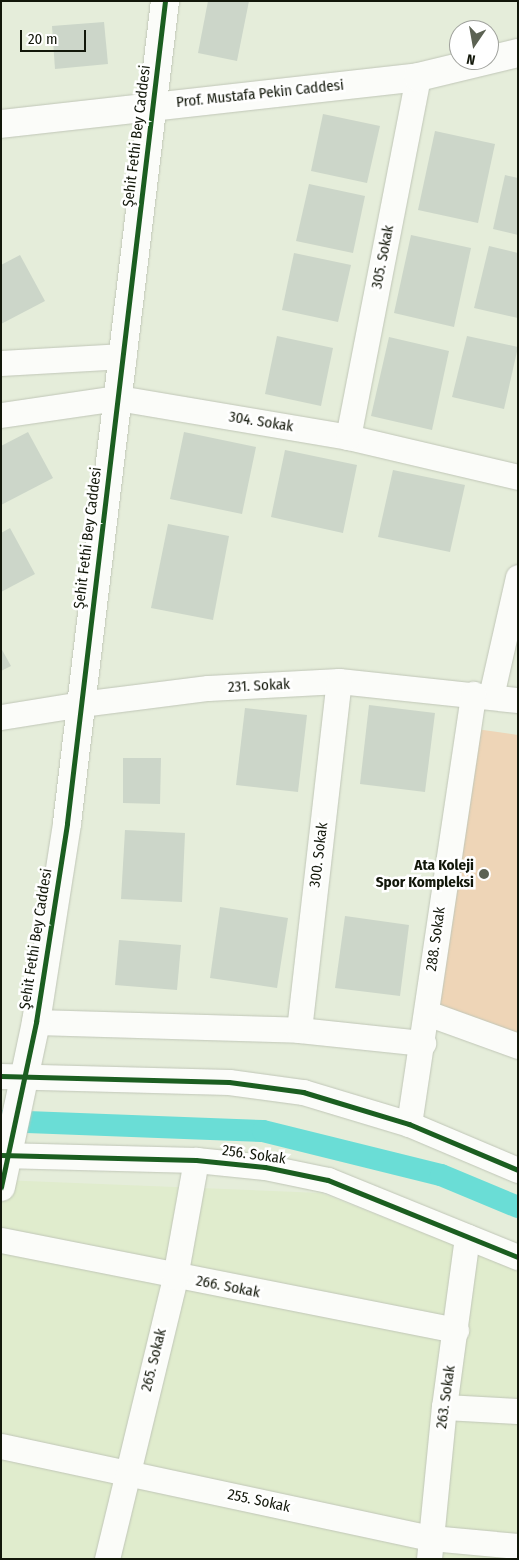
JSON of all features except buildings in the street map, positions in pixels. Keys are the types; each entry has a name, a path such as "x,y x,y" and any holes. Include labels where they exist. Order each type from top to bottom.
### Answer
{"street":[{"name":"Şehit Fethi Bey Caddesi","path":"1,1187 12,1076 36,1022 67,822 154,106 165,1"},
{"name":"Prof. Mustafa Pekin Caddesi","path":"1,124 418,77 518,53"},
{"name":"305. Sokak","path":"348,437 418,77"},
{"path":"1,363 124,356"},
{"name":"304. Sokak","path":"1,415 118,398 348,437 518,477"},
{"name":"288. Sokak","path":"409,1124 482,695 518,577"},
{"name":"231. Sokak","path":"1,717 81,704 208,688 339,681 518,700"},
{"name":"300. Sokak","path":"300,1030 339,681"},
{"path":"427,1013 518,1046"},
{"path":"36,1022 300,1030 424,1043"},
{"path":"12,1076 229,1082 304,1092 409,1124 518,1170"},
{"name":"256. Sokak","path":"4,1155 196,1160 265,1167 328,1180 518,1257"},
{"name":"265. Sokak","path":"107,1559 126,1472 175,1277 196,1160"},
{"name":"263. Sokak","path":"430,1549 444,1407 456,1330 467,1236"},
{"name":"266. Sokak","path":"1,1240 175,1277 456,1330"},
{"path":"444,1407 518,1410"},
{"name":"255. Sokak","path":"1,1446 126,1472 430,1549 518,1546"}],"shaded area":[{"name":"Ata Koleji Spor Kompleksi","path":"469,728 518,735 518,1040 434,1013"},
{"path":"1,1180 321,1193 518,1270 518,1559 1,1559"}],"waterway":[{"path":"1,1121 263,1131 441,1175 518,1207"}],"cycle path":[{"path":"1,1187 36,1022 67,823 165,1"},
{"path":"1,1076 229,1082 303,1092 409,1124 518,1170"},
{"path":"1,1155 196,1160 265,1167 328,1180 518,1257"}],"place":[{"name":"Ata Koleji Spor Kompleksi","path":"484,874"}]}
